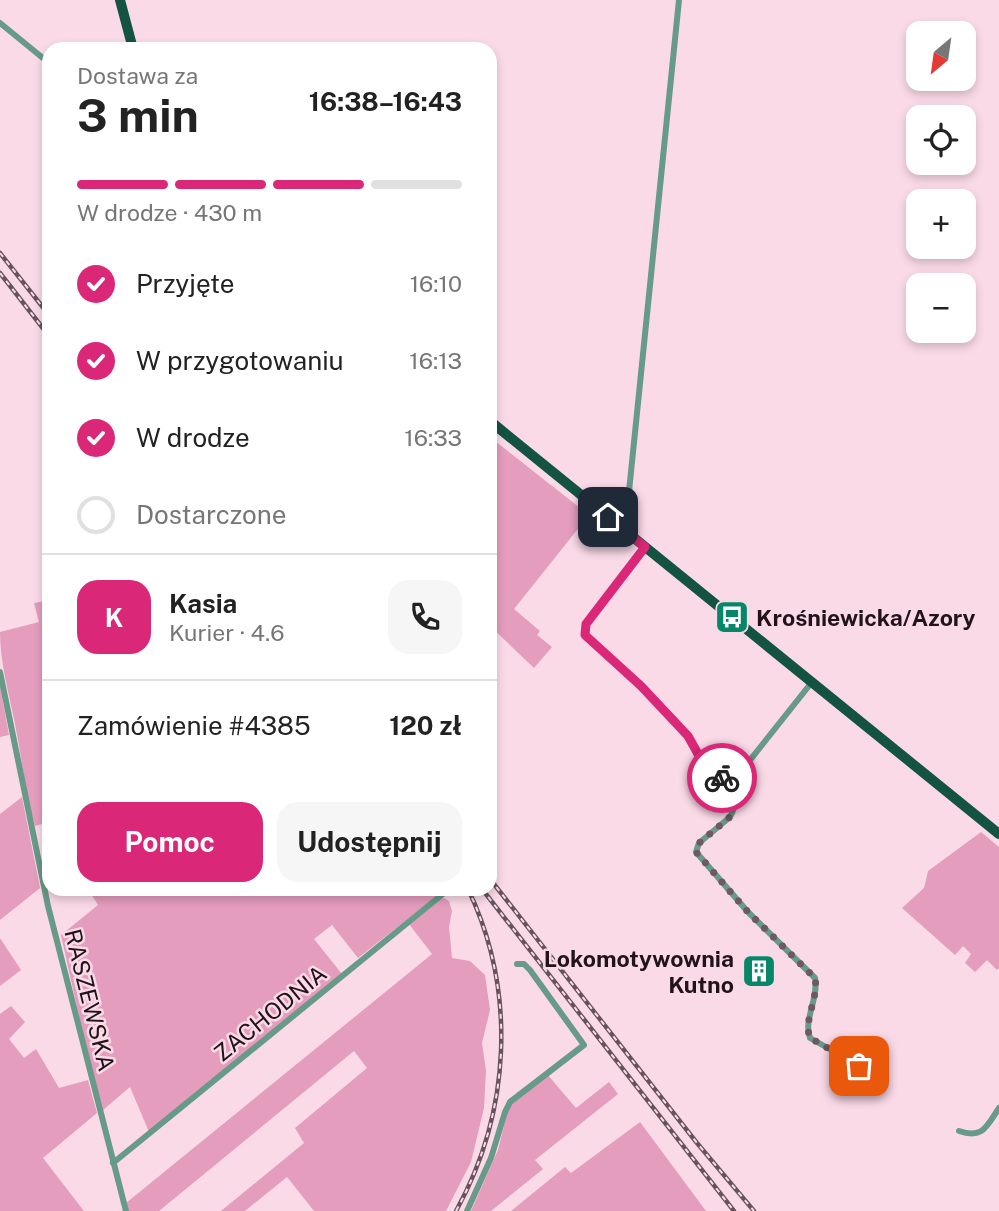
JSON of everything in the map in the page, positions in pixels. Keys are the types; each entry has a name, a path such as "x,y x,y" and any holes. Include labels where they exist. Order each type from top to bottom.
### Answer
{"main road":[{"path":"120,0 131,42"},
{"path":"497,427 999,834"}],"street":[{"path":"625,531 679,0"},
{"path":"0,23 42,57"},
{"path":"645,547 586,624 585,635 641,686 688,736 698,754 720,778 736,784"},
{"name":"RASZEWSKA","path":"0,672 42,877"},
{"path":"812,682 744,766 736,784 734,812 698,844 696,852 748,912 815,978 816,987 808,1031 810,1038 881,1078"},
{"name":"RASZEWSKA","path":"46,896 126,1211"},
{"name":"ZACHODNIA","path":"113,1163 440,896"},
{"path":"467,1211 491,1158 510,1102 584,1045 530,970 524,964 517,964"},
{"path":"959,1131 970,1135 978,1134 999,1108"}],"shaded area":[{"path":"497,443 589,515 514,609 540,631 537,635 552,647 534,668 497,633"},
{"path":"42,601 42,824 35,826 0,644 0,632 39,622 34,603"},
{"path":"0,686 9,735 0,737"},
{"path":"22,797 40,888 0,920 0,814"},
{"path":"981,832 999,847 999,968 997,970 987,960 975,972 965,963 971,954 963,946 955,955 902,908 924,888 928,871"},
{"path":"92,896 437,896 358,958 332,925 314,939 342,974 149,1132 130,1087 103,1110 91,1070 61,935 98,905"},
{"path":"444,898 449,901 452,911 449,927 452,958 470,961 485,975 490,1010 482,1043 486,1071 484,1108 471,1162 446,1211 314,1211 287,1177 245,1211 221,1211 304,1143 295,1128 367,1068 354,1051 159,1211 128,1211 126,1203 432,954 409,924 435,902"},
{"path":"0,938 21,970 0,986"},
{"path":"11,1006 25,1022 9,1039 24,1058 36,1049 59,1088 88,1080 97,1113 43,1158 84,1211 0,1211 0,1014"},
{"path":"547,1074 576,1108 609,1082 618,1094 535,1160 543,1169 491,1211 471,1211 498,1150 508,1109 514,1100"},
{"path":"640,1122 706,1211 511,1211 565,1167 571,1173"}],"railway":[{"path":"0,253 42,306"},
{"path":"0,273 42,327"},
{"path":"497,888 697,1143 754,1211"},
{"path":"456,1211 474,1173 488,1133 497,1093 501,1051 495,968 484,928 471,896"},
{"path":"487,896 734,1211"}],"way so far":[{"path":"722,778 736,784 734,812 698,844 696,852 748,912 815,978 816,987 808,1031 810,1038 859,1066"}],"place":[{"name":"Krośniewicka/Azory","path":"732,617"},
{"name":"Lokomotywownia Kutno","path":"759,971"}],"route":[{"path":"608,517 645,547 586,624 585,635 641,686 688,736 698,754 722,778"}]}
